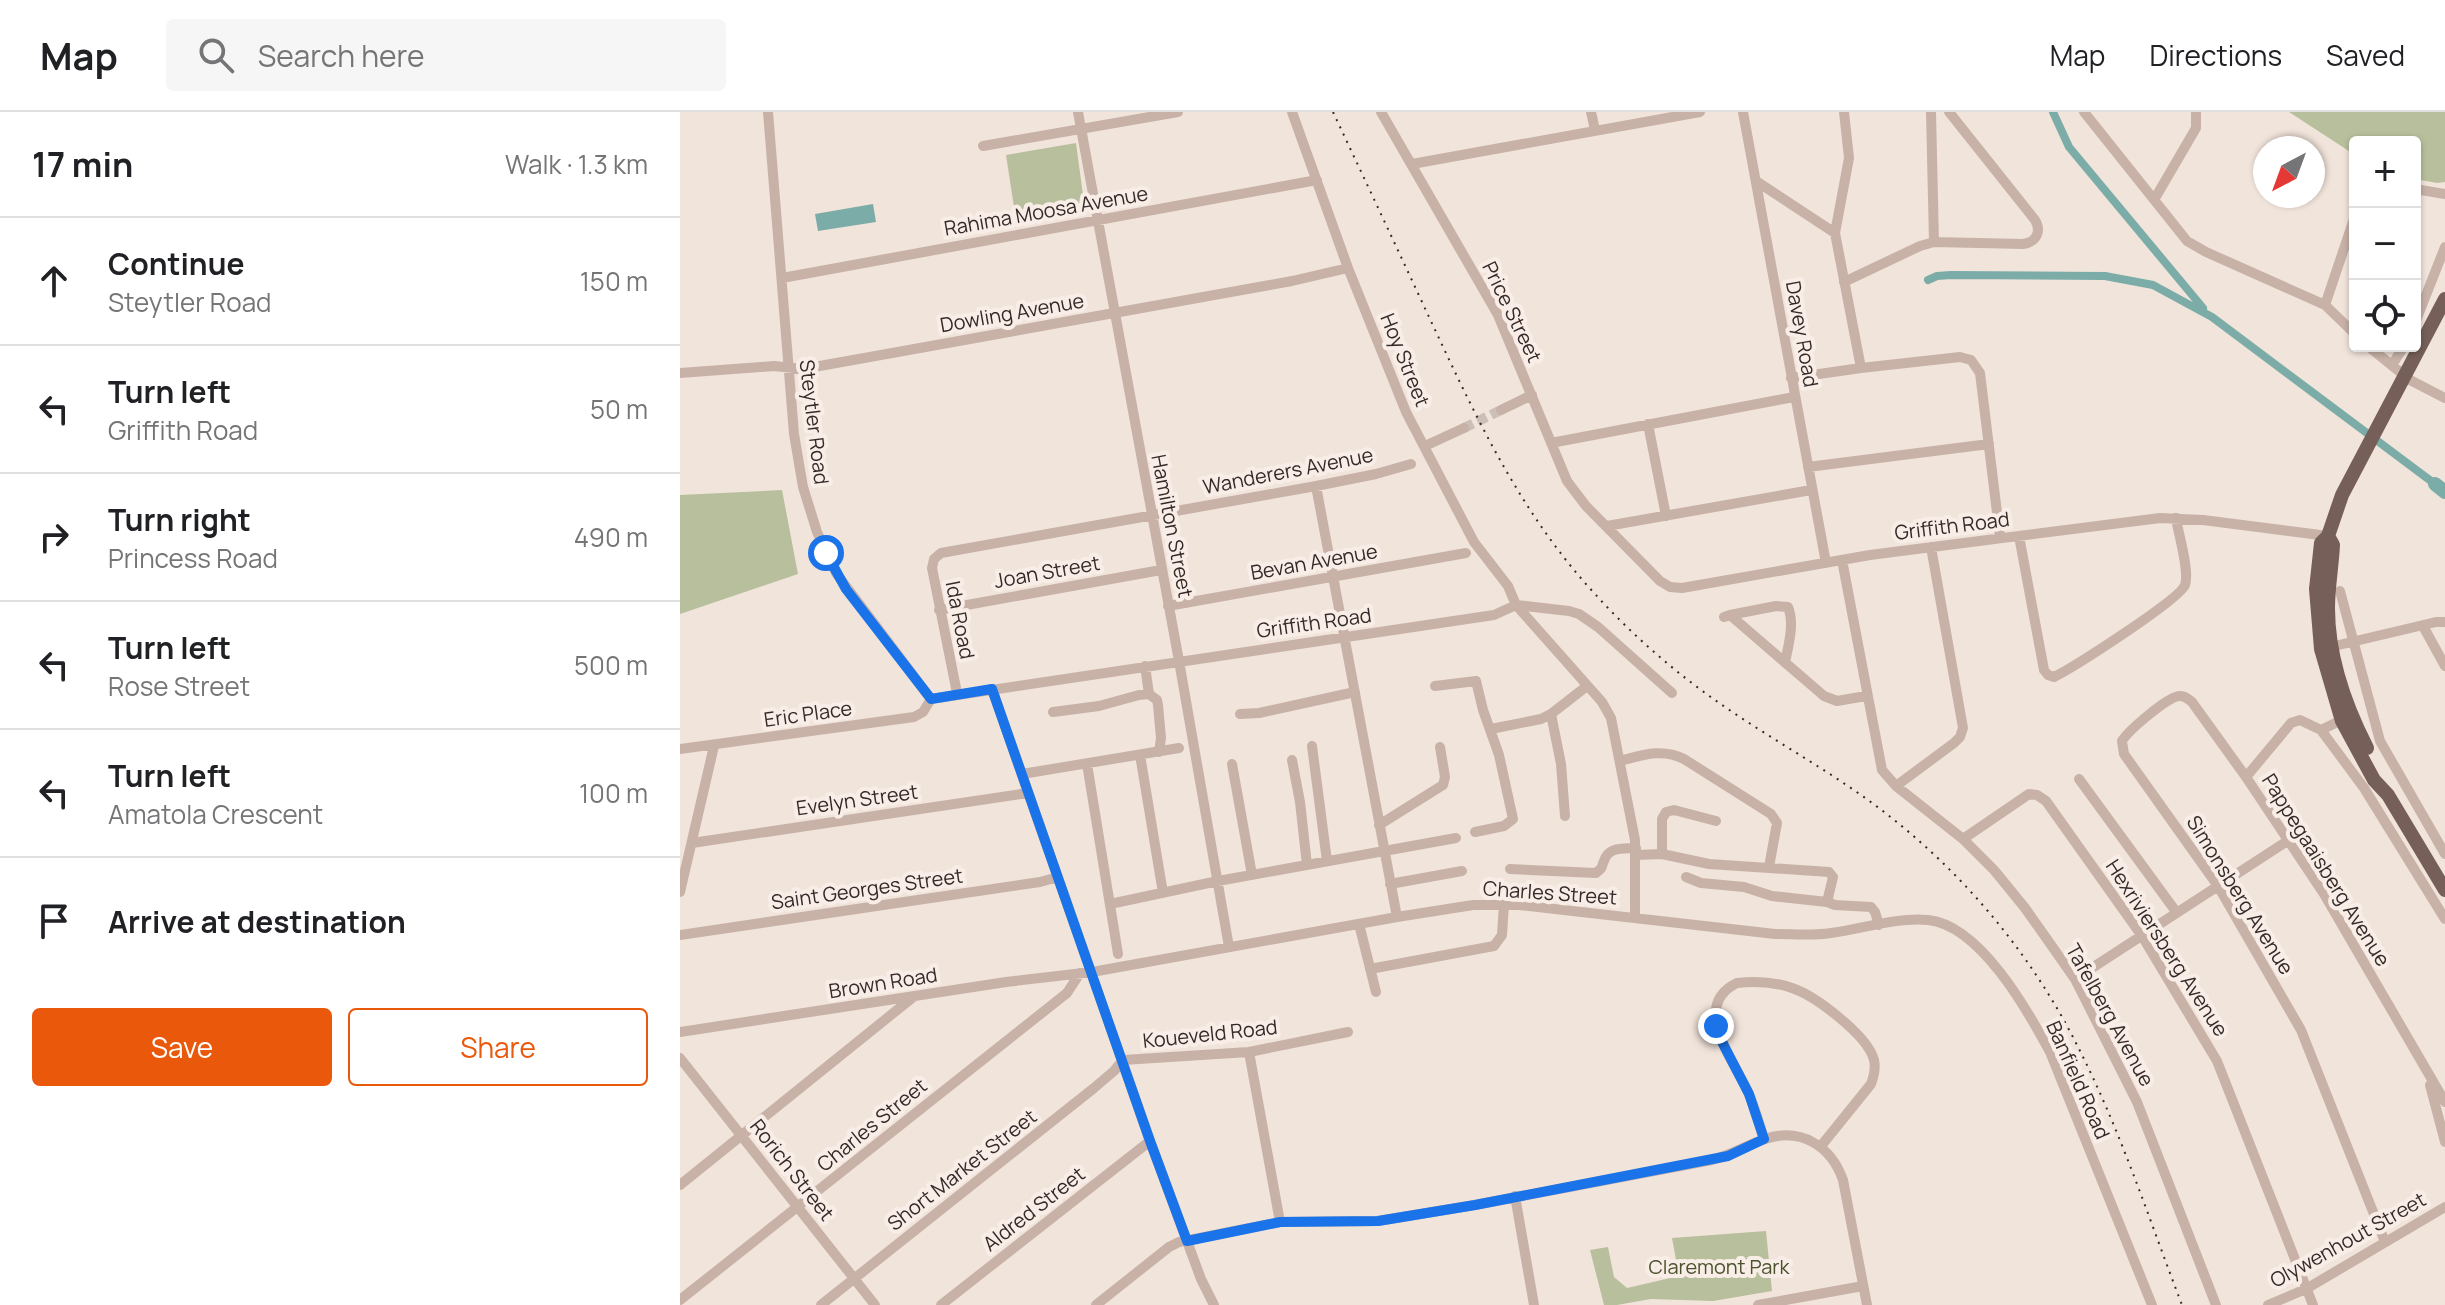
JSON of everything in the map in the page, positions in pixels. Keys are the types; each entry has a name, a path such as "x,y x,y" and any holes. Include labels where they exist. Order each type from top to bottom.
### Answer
{"main road":[{"path":"2445,299 2342,495 2328,536 2333,545 2326,648 2339,679 2346,718 2374,780 2388,795 2445,890"}],"street":[{"name":"Steytler Road","path":"768,112 788,367 798,463 809,507 826,553 846,589 931,699"},
{"name":"Hamilton Street","path":"1078,112 1229,947"},
{"path":"983,146 1178,112"},
{"name":"Hoy Street","path":"1292,112 1348,268 1402,402 1474,542 1511,591 1516,605 1602,702 1611,718 1636,851 1635,918"},
{"name":"Price Street","path":"1381,112 1498,315 1573,490 1607,526"},
{"path":"1591,112 1595,130"},
{"path":"1412,164 1700,112"},
{"name":"Davey Road","path":"1743,112 1826,563"},
{"path":"1844,112 1849,158 1835,233 1861,368"},
{"path":"1931,112 1934,242"},
{"path":"1844,282 1934,242 2023,244 2034,240 2039,230 2030,213 1949,112"},
{"path":"2084,112 2192,245 2325,305 2349,328"},
{"path":"2154,200 2196,128 2196,112"},
{"name":"Rahima Moosa Avenue","path":"782,278 1317,180"},
{"path":"1756,181 1835,233"},
{"path":"2421,190 2445,194"},
{"path":"2325,305 2349,234"},
{"path":"2421,308 2445,247"},
{"name":"Dowling Avenue","path":"680,373 774,366 803,369 1292,281 1348,268"},
{"path":"2376,352 2419,386 2445,398"},
{"path":"2392,365 2400,352"},
{"path":"1791,378 1960,357 1971,360 1980,373 2000,537"},
{"path":"1501,410 1532,395"},
{"path":"1551,443 1794,397"},
{"path":"1648,424 1666,516"},
{"path":"1425,446 1464,428"},
{"path":"1808,467 1989,444"},
{"name":"Wanderers Avenue","path":"937,555 1316,486 1411,464"},
{"path":"1316,486 1397,917"},
{"path":"1607,526 1811,490"},
{"path":"2019,536 2044,670 2054,677 2147,617 2183,589 2186,575 2176,518"},
{"name":"Griffith Road","path":"1607,526 1660,581 1676,588 1842,560 2148,519 2176,518 2328,536"},
{"path":"1896,786 1954,743 1963,728 1931,547"},
{"name":"Bevan Avenue","path":"1168,606 1466,553"},
{"name":"Ida Road","path":"937,555 932,568 957,693"},
{"name":"Tafelberg Avenue","path":"1842,560 1879,762 1885,775 1963,839 2008,886 2075,979 2137,1102 2216,1305"},
{"name":"Joan Street","path":"939,610 1161,570"},
{"path":"2340,591 2380,741 2445,854"},
{"name":"Griffith Road","path":"931,699 1494,615 1516,605 1569,611 1588,619 1672,693"},
{"path":"1785,663 1790,634 1791,614 1788,607 1776,606 1727,616 1824,696 1842,701 1866,696"},
{"path":"2326,648 2445,622"},
{"path":"2423,626 2445,666"},
{"path":"1145,666 1149,694 1158,705 1159,752"},
{"path":"1435,686 1476,681 1508,786 1513,819 1504,826 1475,832"},
{"path":"1491,729 1541,719 1587,686"},
{"path":"992,689 1058,877 1086,972 1123,1060 1201,1279 1214,1305"},
{"path":"1240,714 1259,713 1355,692"},
{"path":"1053,712 1099,706 1149,694"},
{"name":"Simonsberg Avenue","path":"2246,777 2192,702 2184,697 2170,700 2131,729 2122,741 2124,754 2131,765 2218,886 2301,1030 2385,1242"},
{"name":"Eric Place","path":"680,749 914,717 923,712 931,699"},
{"path":"1551,714 1561,764 1565,816"},
{"name":"Pappegaaisberg Avenue","path":"2346,718 2321,730 2300,720 2291,723 2246,777 2324,894 2445,1102"},
{"path":"2321,730 2376,804 2445,919"},
{"path":"680,892 714,746"},
{"path":"1312,746 1327,861"},
{"path":"1379,825 1443,785 1445,777 1440,747"},
{"path":"1022,774 1179,748"},
{"path":"1620,761 1655,752 1669,752 1771,814 1777,823 1769,867"},
{"path":"1140,755 1163,893"},
{"path":"1292,760 1307,865"},
{"path":"1087,764 1118,954"},
{"path":"1232,764 1252,875"},
{"path":"2079,779 2177,913"},
{"name":"Evelyn Street","path":"692,843 1028,793"},
{"name":"Hexriviersberg Avenue","path":"1963,839 2029,794 2041,797 2061,820 2142,936 2217,1061 2313,1305"},
{"path":"1662,854 1662,819 1666,812 1674,810 1716,821"},
{"path":"1110,904 1456,838"},
{"path":"2075,979 2289,840"},
{"path":"1510,869 1596,873 1611,850 1636,851 1709,864 1831,873 1833,877 1827,902"},
{"path":"1390,884 1462,871"},
{"name":"Saint Georges Street","path":"680,935 1058,877"},
{"path":"1686,877 1701,883 1744,887 1772,896 1871,907 1879,925"},
{"path":"1370,969 1494,946 1502,935 1504,904"},
{"name":"Charles Street","path":"680,1300 1067,993 1086,972 1473,905 1504,904 1802,935 1914,920"},
{"name":"Banfield Road","path":"1914,920 1944,924 1970,941 1994,964 2035,1023 2056,1066 2152,1305"},
{"path":"1359,924 1376,992"},
{"name":"Brown Road","path":"680,1032 1086,972"},
{"path":"1764,1139 1749,1094 1716,1026 1721,997 1737,983 1776,984 1805,993 1855,1033 1871,1052 1875,1074 1871,1084 1821,1146"},
{"path":"680,1185 914,996"},
{"name":"Koueveld Road","path":"1123,1060 1249,1052 1348,1032"},
{"path":"1249,1052 1280,1222"},
{"name":"Rorich Street","path":"680,1058 875,1305"},
{"name":"Short Market Street","path":"821,1305 1094,1088 1123,1060"},
{"name":"Pappegaaisberg Avenue","path":"2427,1072 2445,1142"},
{"path":"1096,1305 1169,1247 1187,1241 1280,1222 1378,1221 1475,1205 1712,1160 1764,1139 1800,1135 1821,1146 1832,1157 1843,1180 1867,1305"},
{"name":"Aldred Street","path":"941,1305 1150,1141"},
{"path":"1515,1196 1534,1305"},
{"name":"Olywenhout Street","path":"2268,1305 2306,1289 2445,1207"},
{"path":"1758,1305 1863,1286"}],"green space":[{"path":"2289,112 2445,112 2445,182 2421,180 2421,136 2349,136 2349,151"},
{"path":"1076,143 1085,210 1016,220 1006,155"},
{"path":"782,490 798,574 680,614 680,495"},
{"name":"Claremont Park","path":"1766,1231 1772,1291 1713,1301 1651,1299 1604,1305 1590,1250 1608,1247 1614,1277 1627,1288 1679,1276 1672,1238"}],"water":[{"path":"873,204 876,222 818,231 815,214"}],"waterway":[{"path":"2053,112 2069,147 2203,308"},
{"path":"1928,280 1951,275 2105,276 2153,285 2212,317 2435,484"},
{"path":"2435,484 2445,492"}],"tunnel":[{"path":"1464,428 1501,410"}],"railway":[{"path":"1333,112 1482,426 1522,497 1568,563 1625,625 1690,682 1745,721 1849,786 1917,839 1971,892 2019,950 2060,1014 2093,1078 2121,1142 2182,1305"}],"route":[{"path":"826,553 846,589 931,699 992,689 1187,1241 1280,1222 1378,1221 1728,1156 1764,1139 1749,1094 1716,1026"}]}
